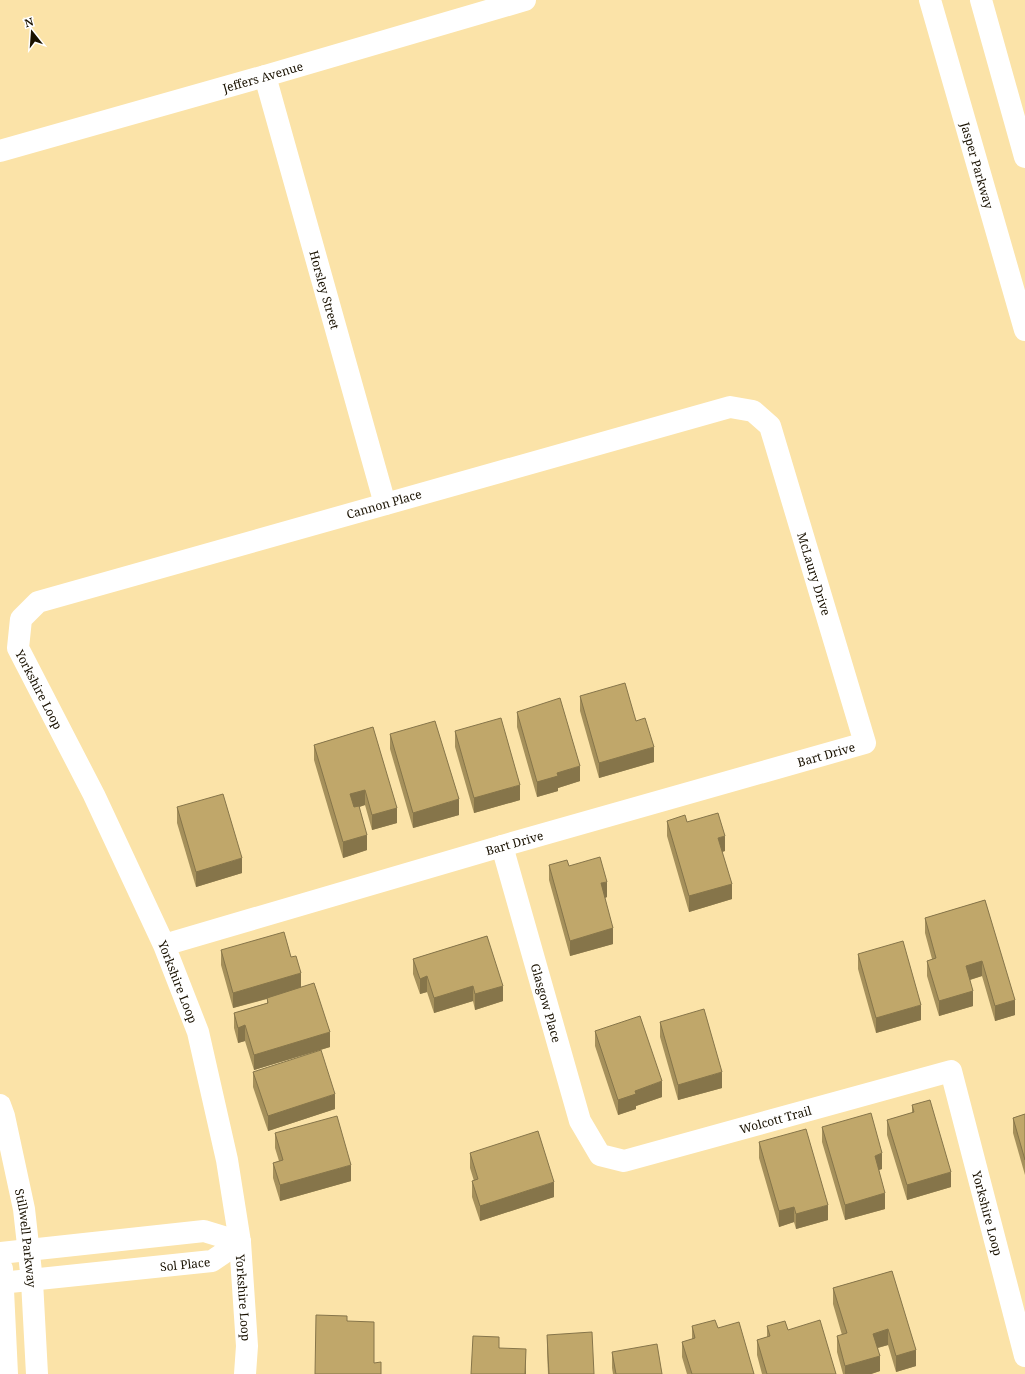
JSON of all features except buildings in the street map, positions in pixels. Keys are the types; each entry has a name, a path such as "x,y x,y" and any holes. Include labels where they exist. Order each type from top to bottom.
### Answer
{"street":[{"name":"Jeffers Avenue","path":"0,151 525,0"},
{"name":"Jasper Parkway","path":"930,0 1025,330"},
{"path":"981,0 1025,157"},
{"name":"Horsley Street","path":"265,76 385,504"},
{"name":"Cannon Place","path":"22,618 38,602 730,407 753,411"},
{"name":"McLaury Drive","path":"753,411 770,426 865,743"},
{"name":"Yorkshire Loop","path":"22,618 18,648 94,795 164,945 198,1032 227,1160 240,1242 247,1346 245,1374"},
{"name":"Bart Drive","path":"164,945 502,846 865,743"},
{"name":"Glasgow Place","path":"502,846 580,1120 600,1155"},
{"name":"Yorkshire Loop","path":"951,1071 1025,1356"},
{"name":"Wolcott Trail","path":"600,1155 624,1161 951,1071"},
{"name":"Stillwell Parkway","path":"0,1105 4,1116 24,1209 32,1281 38,1374"},
{"path":"7,1374 0,1251 28,1251 204,1231 240,1242"},
{"name":"Sol Place","path":"1,1283 32,1281 212,1261 240,1242"}]}
